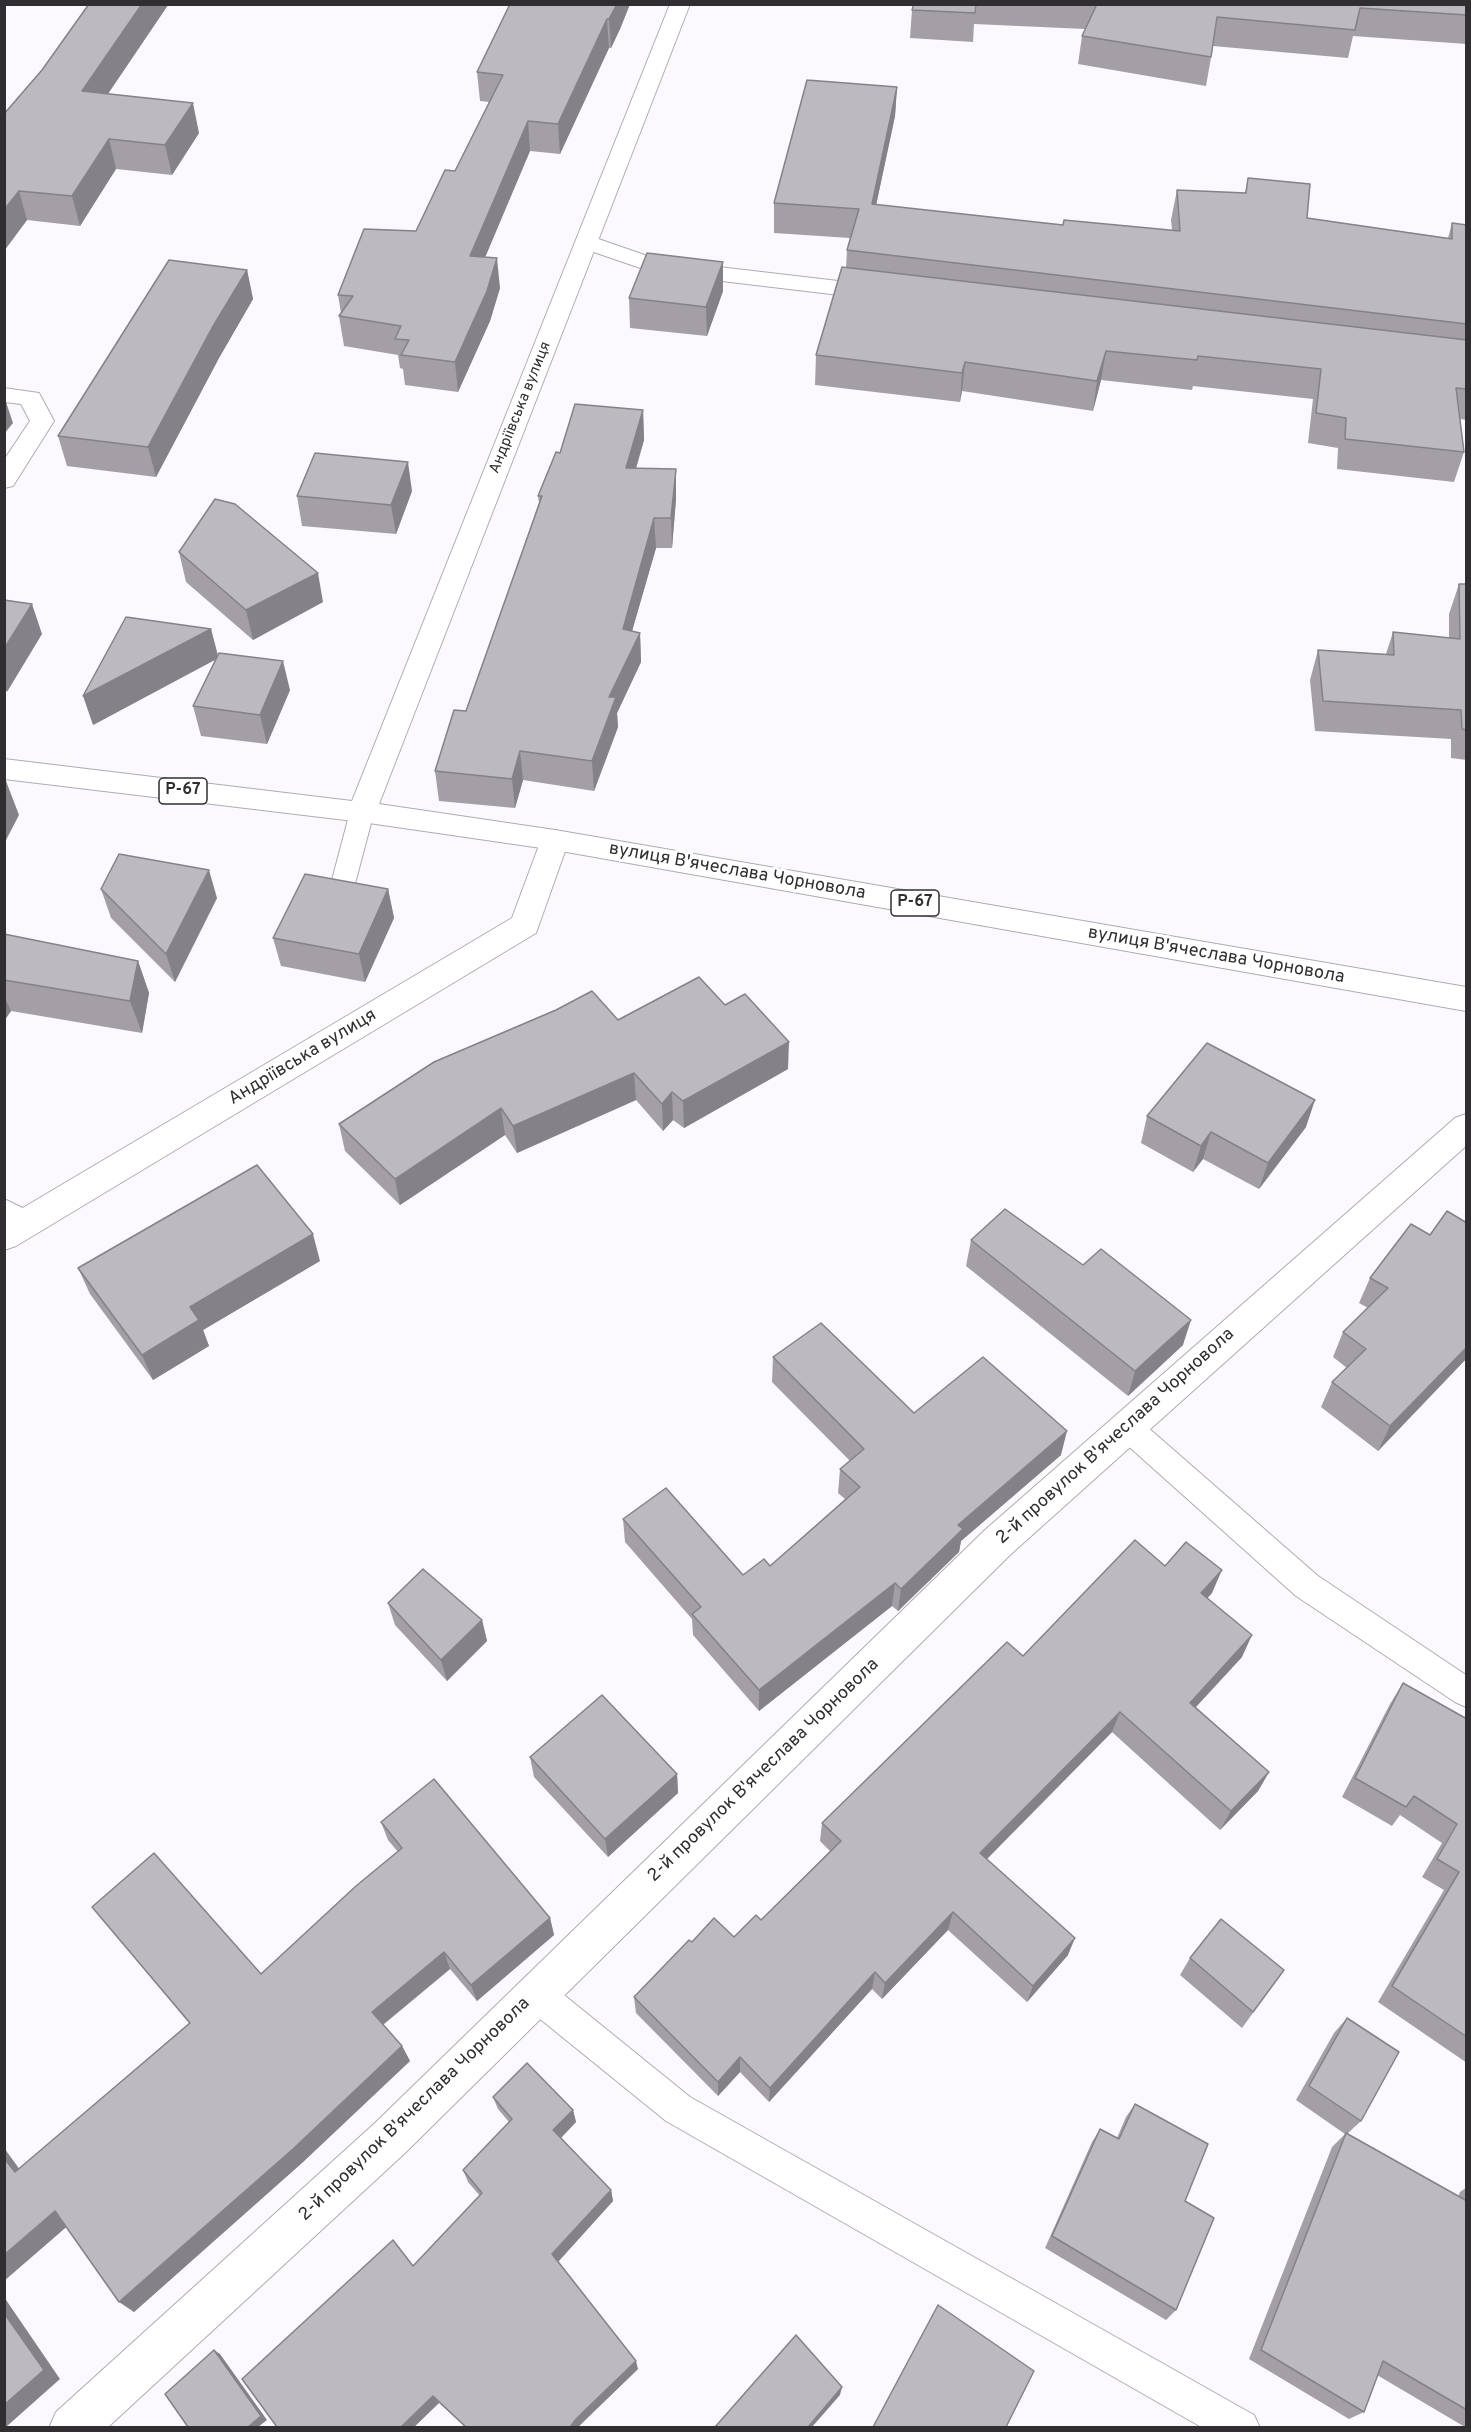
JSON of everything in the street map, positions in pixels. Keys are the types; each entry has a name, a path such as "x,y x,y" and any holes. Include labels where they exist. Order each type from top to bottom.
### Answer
{"main road":[{"name":"Андріївська вулиця","path":"362,812 680,4"},
{"path":"587,242 655,266 902,295"},
{"path":"4,395 30,398 42,421 4,480"},
{"name":"вулиця В'ячеслава Чорновола","path":"4,770 362,812 555,840 1467,999"},
{"name":"Андріївська вулиця","path":"12,1223 525,925 555,840"},
{"name":"2-й провулок В'ячеслава Чорновола","path":"72,2427 390,2138 998,1542 1465,1132"}],"lane":[{"path":"340,896 362,812"},
{"path":"1127,1427 1307,1586 1467,1692"},
{"path":"536,1994 678,2109 1240,2427"}],"building":[{"path":"89,4 142,4 82,91 193,103 165,145 109,139 72,196 19,191 4,210 4,114 42,70"},
{"path":"510,4 617,4 607,19 558,124 528,121 470,256 497,258 487,291 455,362 401,355 409,340 395,339 401,326 339,316 353,296 338,295 364,229 416,231 445,170 455,171 503,75 477,72"},
{"path":"914,4 976,4 975,13 912,10"},
{"path":"1097,4 1467,4 1467,15 1360,8 1355,30 1217,17 1211,57 1082,36"},
{"path":"807,80 897,87 872,204 1063,225 1064,220 1180,231 1177,190 1246,193 1248,178 1310,184 1307,218 1452,239 1452,223 1467,225 1467,324 847,250 859,209 774,203"},
{"path":"647,253 723,262 706,307 629,298"},
{"path":"169,260 247,270 212,328 148,447 58,436"},
{"path":"842,267 1467,340 1467,389 1456,388 1464,452 1345,439 1346,418 1316,413 1321,369 1198,356 1197,360 1106,351 1097,381 965,362 962,373 816,355"},
{"path":"575,404 643,410 626,468 676,469 671,518 654,518 623,629 640,633 609,697 616,697 592,761 520,751 512,779 435,771 454,710 466,711 542,496 538,496 556,452 560,453"},
{"path":"315,453 408,462 391,505 297,496"},
{"path":"215,499 235,504 318,573 246,610 179,552"},
{"path":"1459,584 1467,584 1467,730 1462,729 1461,710 1323,701 1318,650 1394,655 1393,632 1460,639"},
{"path":"4,600 32,604 4,649"},
{"path":"126,617 211,629 83,696"},
{"path":"219,653 283,661 260,715 193,706"},
{"path":"119,854 209,870 166,954 101,889"},
{"path":"305,874 388,889 359,954 273,938"},
{"path":"4,934 138,961 130,1001 4,980"},
{"path":"699,977 725,1005 745,994 789,1042 683,1101 672,1092 662,1104 634,1073 513,1126 501,1108 395,1179 339,1124 434,1062 556,1010 592,991 618,1020"},
{"path":"1207,1043 1315,1100 1268,1163 1211,1132 1201,1146 1147,1116"},
{"path":"257,1165 313,1234 190,1307 199,1320 142,1355 78,1268"},
{"path":"1005,1209 1083,1265 1101,1249 1191,1320 1135,1371 971,1240"},
{"path":"1447,1211 1467,1223 1467,1347 1390,1426 1332,1382 1366,1349 1343,1332 1388,1288 1370,1278 1411,1224 1430,1235"},
{"path":"821,1323 914,1413 983,1357 1067,1431 958,1525 963,1529 901,1589 895,1583 759,1690 692,1614 701,1607 623,1519 666,1488 743,1575 764,1559 770,1566 860,1487 840,1469 864,1449 773,1357"},
{"path":"1135,1540 1165,1566 1186,1542 1222,1570 1201,1593 1252,1635 1190,1703 1269,1772 1231,1811 1120,1712 980,1853 1075,1938 1033,1986 953,1912 885,1983 875,1972 770,2088 740,2057 718,2082 634,1997 689,1940 692,1942 714,1918 734,1937 756,1915 761,1920 841,1841 822,1823 1007,1642 1023,1656"},
{"path":"423,1569 482,1620 441,1660 388,1603"},
{"path":"1403,1683 1467,1719 1467,2037 1392,1986 1459,1872 1437,1859 1457,1824 1414,1796 1406,1807 1355,1778"},
{"path":"602,1695 677,1774 605,1839 530,1757"},
{"path":"434,1779 550,1918 471,1985 444,1952 372,2012 402,2046 293,2149 119,2302 55,2211 4,2255 4,2158 15,2172 190,2023 92,1907 154,1853 261,1974 356,1886 402,1848 381,1822"},
{"path":"1221,1919 1284,1970 1253,2012 1190,1958"},
{"path":"1347,2018 1399,2052 1361,2121 1309,2086"},
{"path":"527,2063 573,2110 553,2130 611,2190 552,2254 636,2361 570,2427 466,2427 433,2396 401,2427 277,2427 242,2379 393,2240 413,2266 482,2193 463,2170 512,2119 493,2097"},
{"path":"1135,2104 1208,2144 1185,2201 1214,2218 1176,2310 1052,2236 1100,2129 1119,2139"},
{"path":"1346,2133 1467,2201 1467,2410 1383,2361 1364,2412 1261,2350"},
{"path":"938,2305 1034,2371 1006,2427 873,2427"},
{"path":"4,2313 44,2370 4,2405"},
{"path":"796,2335 842,2387 808,2427 715,2427"},
{"path":"214,2350 261,2416 248,2427 188,2427 165,2394"}]}
